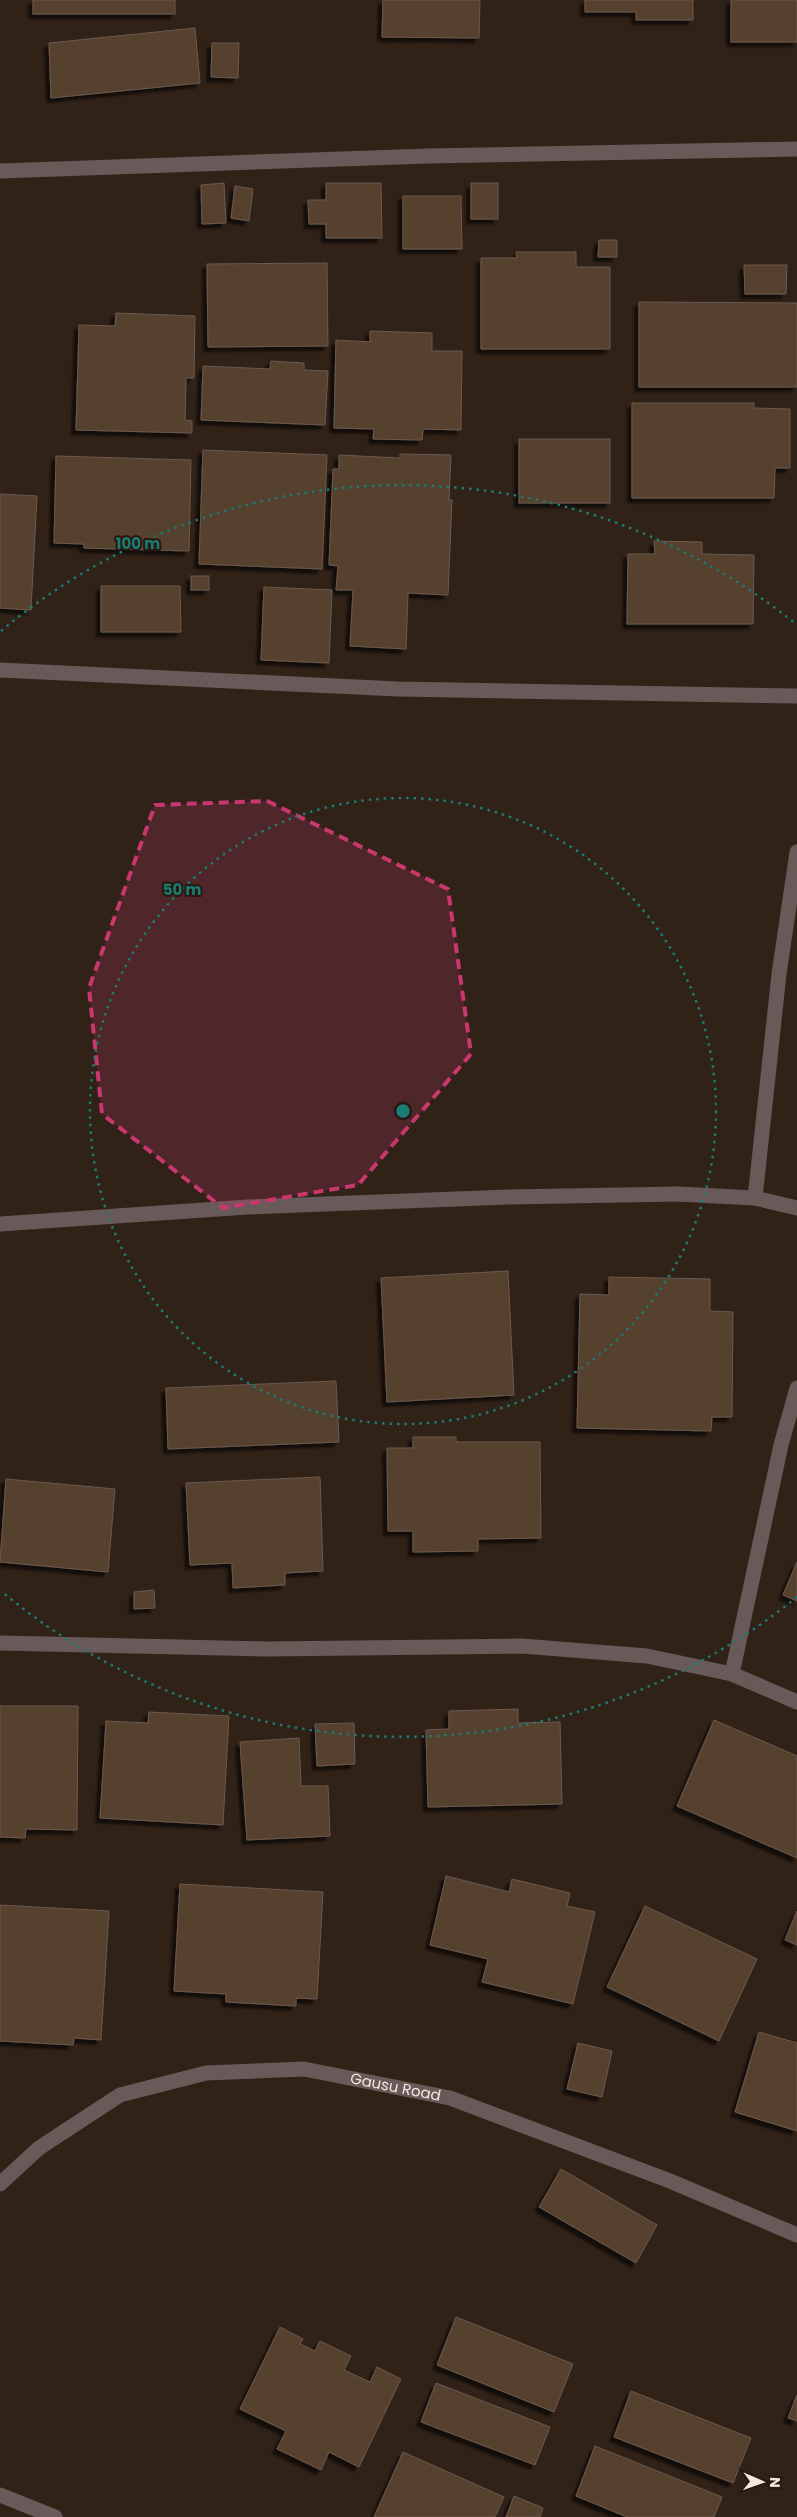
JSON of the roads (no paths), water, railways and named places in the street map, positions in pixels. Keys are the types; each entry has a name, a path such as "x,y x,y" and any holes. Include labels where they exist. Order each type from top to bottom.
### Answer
{"street":[{"path":"0,171 428,156 797,149"},
{"path":"0,670 398,689 797,696"},
{"path":"755,1198 779,974 797,852"},
{"path":"0,1224 247,1207 508,1197 678,1194 755,1198 797,1208"},
{"path":"732,1674 781,1445 797,1388"},
{"path":"0,1643 266,1649 522,1646 647,1656 732,1674 797,1702"},
{"name":"Gausu Road","path":"0,2184 39,2148 120,2095 206,2073 304,2069 450,2098 670,2181 797,2235"},
{"path":"0,2495 55,2517"}]}
